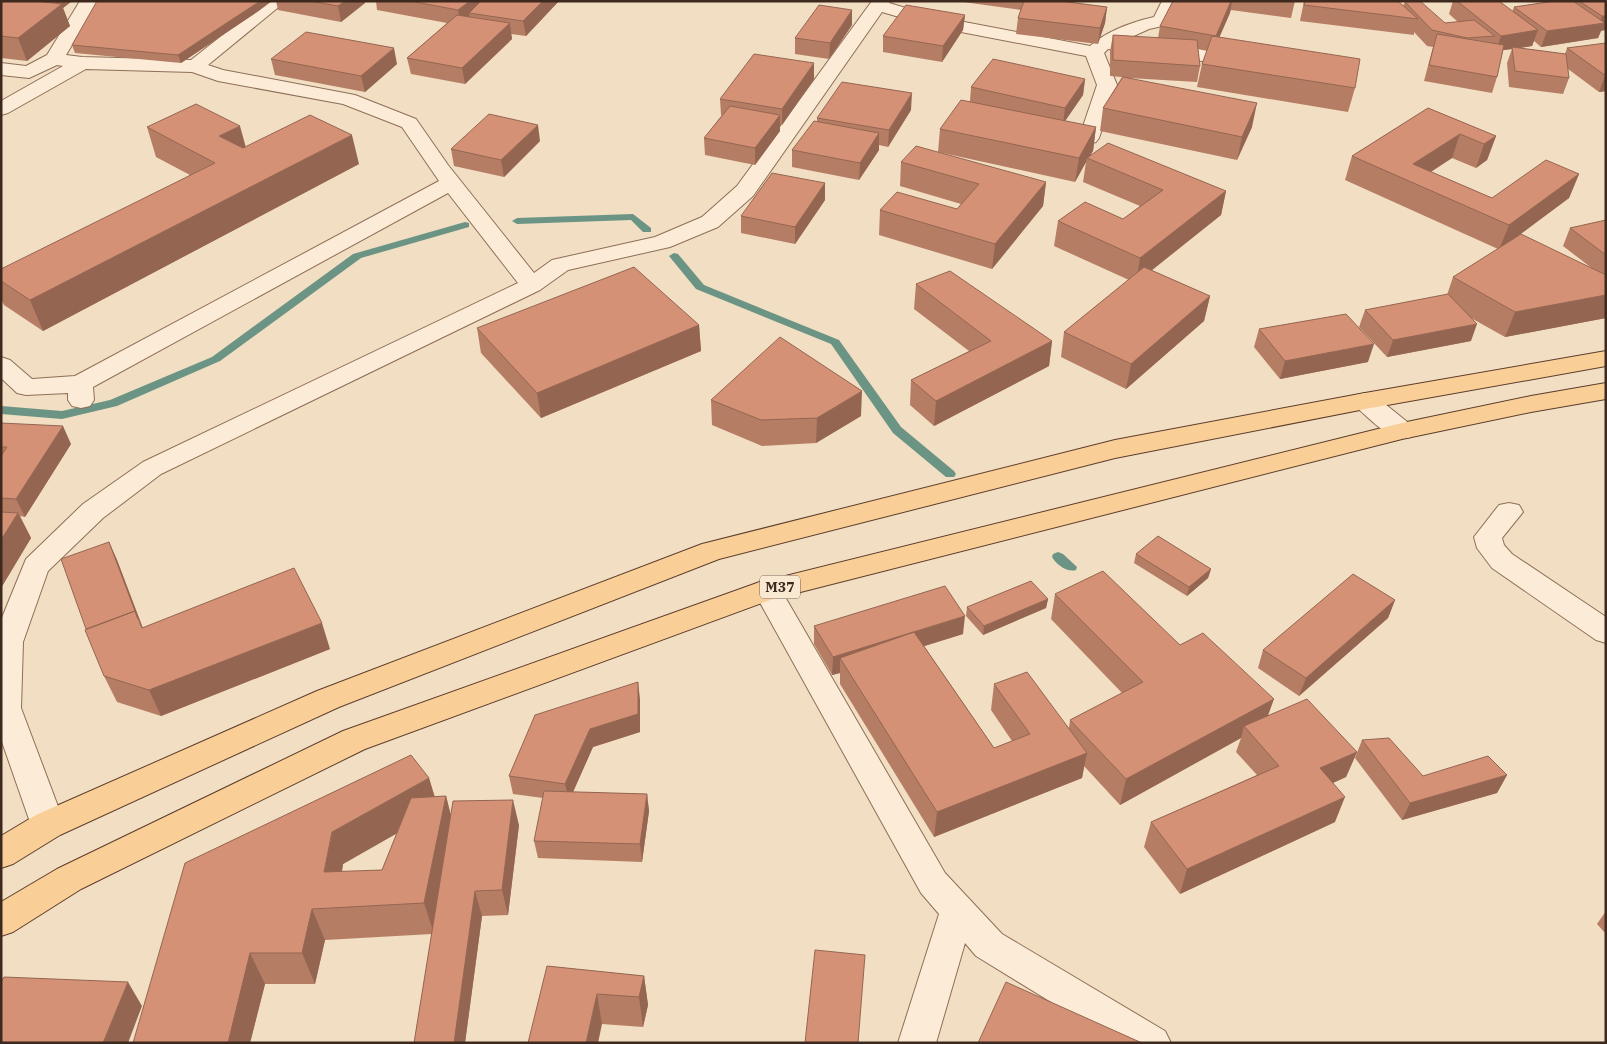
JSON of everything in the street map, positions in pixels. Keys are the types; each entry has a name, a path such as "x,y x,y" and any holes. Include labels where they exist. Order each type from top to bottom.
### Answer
{"main road":[{"path":"1,854 48,825 328,699 712,551 1115,449 1365,401 1606,358"},
{"name":"M37","path":"1,922 69,879 354,740 767,590 1402,431 1531,404 1606,391"}],"street":[{"path":"54,59 65,23 89,1"},
{"path":"195,66 277,1"},
{"path":"1099,48 1143,24 1161,20 1171,1"},
{"path":"48,825 12,752 6,708 8,642 36,566 93,511 152,468 532,284 560,265 662,242 710,222 745,191 879,3 930,20 1099,48 1261,63"},
{"path":"1089,138 1107,85 1099,48"},
{"path":"1,69 30,72 54,59 82,63 195,66 218,75 348,99 409,123 451,183 532,284"},
{"path":"1,109 82,63"},
{"path":"1,365 26,387 80,392 451,183"},
{"path":"1365,401 1402,431"},
{"path":"1508,512 1488,537 1491,548 1502,561 1606,632"},
{"path":"767,590 933,883 989,945 1152,1043"},
{"path":"917,1043 957,910"}],"building":[{"path":"1,1 35,1 62,4 18,38 1,36"},
{"path":"97,1 260,1 178,55 72,45"},
{"path":"310,1 345,1 338,6"},
{"path":"410,1 470,1 458,10"},
{"path":"481,1 543,1 523,21 469,13"},
{"path":"1024,1 1060,1 1107,7 1100,28 1018,18"},
{"path":"1173,1 1231,1 1216,36 1160,26"},
{"path":"1305,1 1398,1 1418,19 1304,5"},
{"path":"1420,1 1445,23 1474,20 1495,36 1467,38 1432,30 1405,2"},
{"path":"1457,1 1499,1 1538,30 1501,36"},
{"path":"1555,1 1573,1 1605,23 1547,31 1514,7"},
{"path":"1579,1 1606,1 1606,16 1602,16"},
{"path":"819,5 852,10 830,43 795,38"},
{"path":"906,5 965,15 943,46 883,36"},
{"path":"457,15 510,23 462,68 407,58"},
{"path":"306,32 394,48 361,76 271,59"},
{"path":"1437,34 1504,45 1497,77 1429,65"},
{"path":"1113,35 1197,40 1200,66 1113,60"},
{"path":"1212,36 1360,59 1355,88 1202,64"},
{"path":"1606,43 1606,76 1567,48"},
{"path":"1512,47 1566,54 1569,78 1515,71"},
{"path":"754,54 814,63 782,109 720,99"},
{"path":"993,59 1085,79 1065,108 971,87"},
{"path":"1123,77 1257,103 1242,137 1103,108"},
{"path":"842,82 912,93 889,130 817,118"},
{"path":"961,100 1096,127 1079,158 940,129"},
{"path":"196,104 240,126 219,136 243,148 310,115 352,135 30,300 1,281 1,269 215,163 147,127"},
{"path":"730,106 780,115 755,148 704,138"},
{"path":"1428,108 1496,136 1484,144 1460,134 1413,164 1492,198 1546,160 1579,174 1509,225 1352,156"},
{"path":"489,114 538,125 501,160 451,149"},
{"path":"814,121 879,133 860,163 792,150"},
{"path":"1108,143 1226,191 1140,258 1058,221 1085,202 1123,219 1163,190 1087,158"},
{"path":"916,146 1046,182 995,244 880,210 897,192 957,209 979,184 901,162"},
{"path":"772,173 825,183 795,227 741,216"},
{"path":"1606,220 1606,255 1570,228"},
{"path":"1521,234 1606,275 1606,295 1515,312 1453,277"},
{"path":"634,267 699,325 537,393 477,328"},
{"path":"1144,267 1210,296 1131,364 1064,332"},
{"path":"950,271 1052,341 936,401 911,380 991,341 916,284"},
{"path":"1448,294 1477,324 1393,340 1365,310"},
{"path":"1346,314 1374,344 1285,361 1259,329"},
{"path":"780,337 862,391 817,418 761,420 711,400"},
{"path":"1,423 63,426 16,499 1,498 1,456 7,447 1,447"},
{"path":"1,512 18,513 1,540"},
{"path":"1158,536 1211,569 1189,587 1136,554"},
{"path":"109,542 135,611 86,629 61,559"},
{"path":"294,568 322,623 149,690 104,676 85,630 135,611 142,628"},
{"path":"1103,571 1180,645 1203,633 1274,699 1126,779 1070,720 1143,682 1055,594"},
{"path":"1353,574 1395,600 1306,678 1263,650"},
{"path":"1031,581 1048,599 984,626 967,607"},
{"path":"945,586 965,616 833,657 814,626"},
{"path":"914,632 994,748 1030,734 994,684 1027,672 1087,753 937,812 840,658"},
{"path":"638,682 638,714 590,729 565,784 509,776 535,715"},
{"path":"1307,699 1357,752 1320,768 1345,797 1187,869 1151,822 1279,766 1244,726"},
{"path":"1389,738 1423,776 1488,756 1507,775 1410,803 1362,740"},
{"path":"411,755 429,778 332,832 324,872 382,870 411,798 446,796 424,903 312,909 302,953 250,953 228,1043 133,1043 185,863"},
{"path":"544,791 647,794 640,844 534,841"},
{"path":"513,800 502,890 475,891 454,1043 414,1043 453,801"},
{"path":"815,950 865,955 858,1043 805,1043"},
{"path":"547,966 644,976 639,997 597,994 586,1043 528,1043"},
{"path":"4,977 128,982 103,1043 1,1043 1,982"},
{"path":"1006,982 1142,1043 978,1043"}],"waterway":[{"path":"517,221 633,217 647,230"},
{"path":"1,410 62,415 113,403 216,359 357,256 465,225"},
{"path":"674,256 700,287 835,342 897,430 950,474"},
{"path":"1058,557 1071,567"}]}
